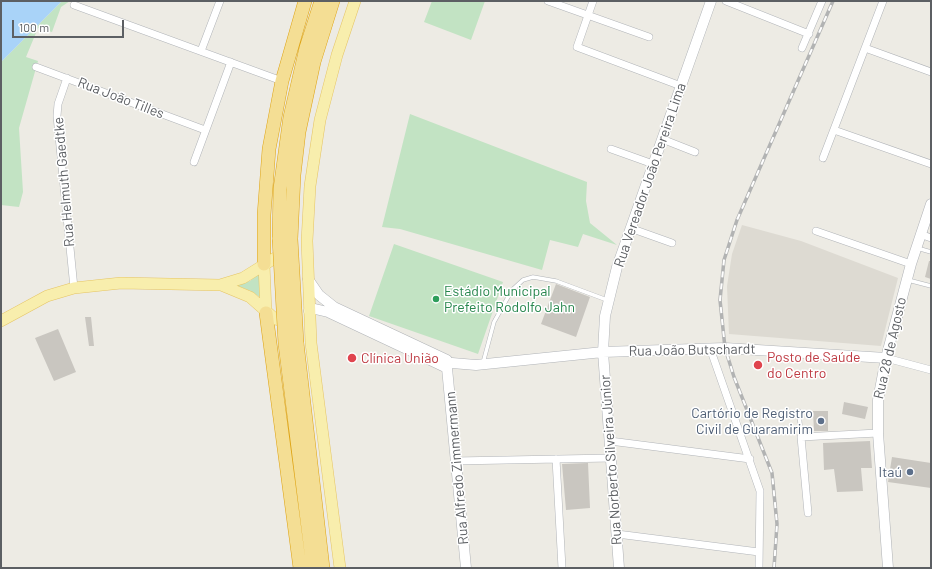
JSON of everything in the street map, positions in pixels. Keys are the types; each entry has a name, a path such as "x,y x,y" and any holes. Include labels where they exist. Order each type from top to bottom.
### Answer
{"highway":[{"path":"264,264 265,186 269,149 282,81 305,1"},
{"path":"314,568 291,344 285,239 280,189 290,117 306,48 321,1"},
{"path":"285,239 294,182 299,132 314,62 333,1"},
{"path":"267,318 300,568"},
{"path":"291,344 323,568"}],"main road":[{"path":"340,568 310,329 307,277 310,186 320,120 337,55 355,1"},
{"name":"Rua Vereador João Pereira Lima","path":"603,352 603,334 608,300 630,228 711,1"},
{"name":"Rua 28 de Agosto","path":"888,568 878,433 878,400 886,358 911,264 931,204"},
{"path":"246,276 260,258 263,250"},
{"path":"220,285 246,276 275,258 290,258 302,268 307,277"},
{"path":"264,264 267,318"},
{"name":"Rua João Butschardt","path":"307,277 319,295 334,307 448,365"},
{"path":"1,321 47,296 74,288 122,283 220,285 237,291 254,301 267,318 289,322 299,320 309,311"},
{"path":"310,329 322,310"},
{"name":"Rua João Butschardt","path":"309,311 322,310 448,365 482,364 603,352 710,348 752,348 886,358"},
{"name":"Rua Norberto Silveira Júnior","path":"603,352 620,568"},
{"name":"Rua Alfredo Zimmermann","path":"448,365 455,461 466,568"}],"street":[{"path":"201,51 220,1"},
{"path":"548,1 649,37"},
{"path":"593,1 577,47 681,86"},
{"path":"726,1 808,34"},
{"path":"802,48 822,1"},
{"path":"823,158 883,1"},
{"path":"74,5 282,81"},
{"path":"865,48 931,72"},
{"path":"194,162 231,62"},
{"name":"Rua João Tilles","path":"36,66 205,130"},
{"name":"Rua Helmuth Gaedtke","path":"66,78 58,104 57,116 74,288"},
{"path":"834,130 931,164"},
{"path":"662,139 695,152"},
{"path":"611,149 653,164"},
{"path":"630,228 672,242"},
{"path":"816,231 911,264"},
{"path":"920,234 931,238"},
{"path":"710,348 760,491 759,568"},
{"name":"Rua João Butschardt","path":"886,358 931,370"},
{"path":"808,513 801,437 878,433"},
{"path":"610,441 750,459"},
{"path":"455,461 611,458"},
{"path":"556,459 562,568"},
{"path":"617,534 759,552"}],"lane":[{"path":"916,247 931,252"},
{"path":"482,364 494,322 512,290 523,280 533,277 556,281 608,300"},
{"path":"907,279 931,286"},
{"path":"799,411 801,437"}],"shaded area":[{"path":"742,225 801,241 898,278 881,346 729,334 727,286 732,254"}],"green space":[{"path":"62,1 70,1 61,7 52,32 38,28 26,57 38,61 19,128 23,192 19,207 1,205 1,62"},
{"path":"432,1 485,1 471,40 424,22"},
{"path":"410,114 587,182 586,201 590,223 617,245 583,234 578,247 550,240 542,270 400,229 382,227"},
{"name":"Estádio Municipal Prefeito Rodolfo Jahn","path":"394,244 503,282 478,354 369,316"},
{"path":"259,273 261,298 251,291 235,285 250,281"}],"water":[{"path":"1,1 62,1 1,62"}],"building":[{"path":"929,261 931,261 931,279 925,277"},
{"path":"556,284 590,297 576,337 541,324"},
{"path":"85,317 91,317 94,346 89,346"},
{"path":"58,329 76,372 54,381 35,338"},
{"path":"844,402 868,407 865,419 842,414"},
{"name":"Cartório de Registro Civil de Guaramirim","path":"813,411 828,411 828,431 814,431"},
{"path":"870,441 872,468 861,468 863,491 837,492 834,469 824,470 823,443"},
{"name":"Itaú","path":"892,457 931,463 931,488 888,482"},
{"path":"588,463 590,508 566,510 562,464"}],"railway":[{"path":"774,568 777,524 772,473 734,377 725,348 720,300 724,260 737,220 833,1"}],"place":[{"name":"Estádio Municipal Prefeito Rodolfo Jahn","path":"436,299"},
{"name":"Clínica União","path":"352,358"},
{"name":"Posto de Saúde do Centro","path":"758,365"},
{"name":"Cartório de Registro Civil de Guaramirim","path":"821,421"},
{"name":"Itaú","path":"910,472"}]}
